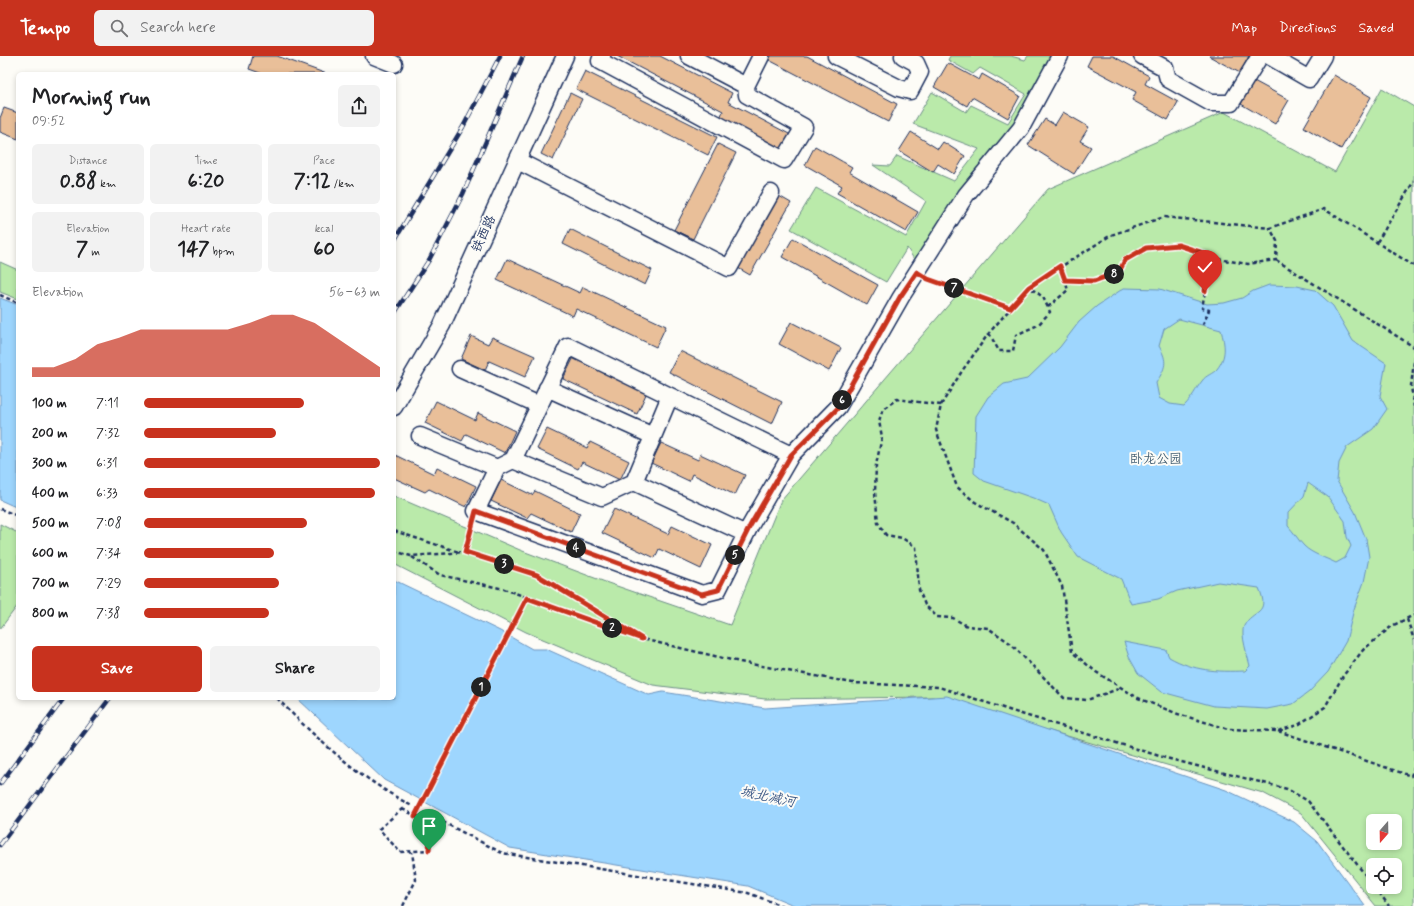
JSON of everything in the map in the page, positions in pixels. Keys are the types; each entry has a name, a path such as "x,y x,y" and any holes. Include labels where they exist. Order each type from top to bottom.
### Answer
{"street":[{"path":"374,56 394,64"},
{"name":"铁西路","path":"396,404 442,325 565,56"},
{"path":"602,56 600,61 784,160 804,127 747,95 746,86 761,56"},
{"path":"690,56 746,86"},
{"path":"836,56 899,88 910,91 920,72 916,63 903,56"},
{"path":"791,455 568,346 513,460 498,468 476,511 702,594 718,590 746,534 791,455 838,408 900,297 966,195 1021,128 1060,56"},
{"path":"1142,56 1165,68 1168,79 1211,103 1231,103 1260,56"},
{"path":"1269,56 1309,79 1323,56"},
{"path":"518,161 729,268 771,193"},
{"path":"460,369 539,405"},
{"path":"547,388 653,436"},
{"path":"513,460 602,497 634,482 670,396"},
{"path":"420,436 498,468"},
{"path":"634,482 746,534"}],"path":[{"path":"1376,242 1414,181"},
{"path":"1414,266 1324,209 1270,228 1164,217 1111,235 1029,287 1010,308 989,332 941,405 936,430 957,487 975,502 1013,523 1044,550 1062,586 1072,652 1096,672 1138,698 1178,714 1228,729 1278,731 1411,776 1414,768"},
{"path":"1270,228 1277,241 1276,260"},
{"path":"1065,280 1094,281 1119,272 1125,260 1146,248 1178,245 1200,252 1211,258 1248,264 1276,260 1414,347"},
{"path":"1202,325 1209,310 1202,308 1211,258"},
{"path":"1048,307 1068,290 1060,266"},
{"path":"917,272 928,279 1010,308"},
{"path":"989,332 999,351 1013,351 1016,335 1038,325 1050,312 1043,297 1029,287"},
{"path":"0,296 16,302"},
{"path":"1414,362 1410,386 1414,407"},
{"path":"941,405 897,399 883,409 879,421 882,437 876,465 875,492 878,523 886,535 902,538 916,547 919,590 925,605 938,617 953,618 967,626 988,628 1010,643 1064,698 1087,700 1121,687"},
{"path":"0,509 16,515"},
{"path":"463,552 476,511"},
{"path":"396,532 537,575 642,639"},
{"path":"396,552 411,556 440,575 504,589 642,639 740,662 853,684 939,687 1018,713 1166,758 1287,789 1308,801 1366,876"},
{"path":"411,556 463,552"},
{"path":"415,816 527,598"},
{"path":"1278,731 1298,725 1325,708 1343,676 1363,650 1392,626 1414,616"},
{"path":"1407,619 1414,640"},
{"path":"278,700 312,735 388,794 412,806"},
{"path":"402,809 415,816 431,823 429,850 400,852 379,829 402,809"},
{"path":"424,812 502,853 748,893 782,906"},
{"path":"403,906 416,880 412,852"},
{"path":"1380,894 1389,906"}],"green space":[{"path":"950,56 1011,56 1025,60 1028,56 1061,56 922,272 907,248 886,282 791,229 816,188 906,237 926,201 873,165 890,166 897,156 954,181 979,149 913,124 932,92 966,112 971,105 1008,123 1026,94 980,68 973,74 948,60"},
{"name":"卧龙公园","path":"1382,88 1414,107 1414,906 1376,906 1366,894 1402,894 1402,858 1366,858 1366,894 1301,813 1263,793 933,697 765,699 653,685 526,632 396,565 396,497 520,550 608,583 730,625 781,500 1048,189 1224,112 1335,172"},
{"path":"0,262 16,269 16,298 0,292"},
{"path":"0,524 16,532 16,608 0,629"}],"water":[{"path":"1269,285 1297,286 1315,290 1333,306 1353,341 1386,363 1380,396 1387,409 1373,429 1347,447 1339,463 1337,481 1355,512 1366,539 1369,557 1364,582 1354,609 1346,641 1328,672 1309,692 1293,704 1267,709 1214,706 1162,692 1138,673 1129,657 1124,642 1166,650 1169,657 1178,662 1196,668 1215,671 1245,671 1250,666 1243,630 1247,621 1262,608 1263,603 1259,588 1218,582 1177,591 1158,599 1131,604 1121,579 1078,557 1061,532 1049,505 984,481 974,473 976,416 988,397 1004,384 1027,379 1060,347 1079,322 1097,306 1124,288 1160,289 1207,304 1224,303 1242,298 1253,291","holes":["1179,319 1221,330 1224,346 1224,355 1220,364 1215,371 1204,379 1190,400 1184,406 1170,404 1159,398 1156,383 1165,364 1164,356 1159,346 1164,329","1308,483 1328,497 1345,521 1347,537 1351,546 1345,558 1336,563 1307,549 1288,526 1288,513 1304,496"]},
{"path":"0,298 16,304 16,507 0,500"},
{"name":"城北减河","path":"396,581 500,631 532,649 546,649 649,695 663,692 765,708 947,696 1226,790 1294,822 1317,841 1365,906 796,906 748,886 510,848 384,780 299,700 396,700"}],"building":[{"path":"253,56 277,56 321,72 257,72 249,69"},
{"path":"617,56 660,56 732,93 728,102 791,135 782,151 720,118 723,111"},
{"path":"771,56 807,56 897,104 888,122 769,60"},
{"path":"1092,56 1113,56 1149,76 1145,84 1178,102 1168,120 1132,100 1136,92 1087,66"},
{"path":"1209,56 1249,56 1240,73"},
{"path":"948,63 979,80 982,74 1020,96 1008,118 972,97 967,106 934,87"},
{"path":"585,71 717,137 708,155 576,89"},
{"path":"1334,75 1371,97 1341,149 1304,127"},
{"path":"1254,81 1289,100 1275,124 1241,104"},
{"path":"570,93 582,99 553,160 541,154"},
{"path":"4,108 16,112 16,138 0,132 0,118"},
{"path":"1063,112 1089,127 1080,141 1091,147 1074,174 1028,145 1045,119 1055,125"},
{"path":"911,132 938,149 943,142 965,156 954,174 938,164 933,172 899,151"},
{"path":"718,144 736,153 693,239 674,230"},
{"path":"815,146 852,167 849,172 918,212 906,232 837,193 842,186 805,165"},
{"path":"779,196 791,203 750,275 738,268"},
{"path":"570,229 652,270 645,285 563,244"},
{"path":"793,238 878,285 867,305 782,257"},
{"path":"507,259 580,293 583,287 666,326 656,347 576,309 573,316 497,280"},
{"path":"791,322 841,348 829,371 779,344"},
{"path":"471,336 488,344 492,337 535,356 525,377 489,361 485,370 461,359"},
{"path":"680,351 782,402 772,424 669,372"},
{"path":"574,357 647,392 637,414 563,379"},
{"path":"436,401 475,420 478,413 515,431 505,453 466,434 462,441 425,423"},
{"path":"547,429 587,448 590,442 629,461 620,480 582,462 578,469 537,449"},
{"path":"661,443 698,460 700,454 745,475 735,495 692,474 689,481 651,463"},
{"path":"396,455 434,474 437,467 476,486 466,507 429,489 425,492 396,479"},
{"path":"501,480 532,495 535,491 580,513 571,532 531,513 527,518 491,501"},
{"path":"614,509 668,534 672,526 712,545 701,569 659,549 655,558 602,533"}],"railway":[{"path":"396,238 463,127 500,56"},
{"path":"396,311 429,260 463,194 523,56"},
{"path":"0,784 63,700"},
{"path":"0,845 109,700"}],"route":[{"path":"429,850 431,823 415,816 527,598 642,639 537,575 465,552 476,511 702,594 718,590 750,526 791,455 838,408 900,297 917,272 928,279 1010,308 1029,287 1060,266 1065,280 1094,281 1119,272 1125,260 1146,248 1178,245 1200,252 1211,258 1205,291"}]}
